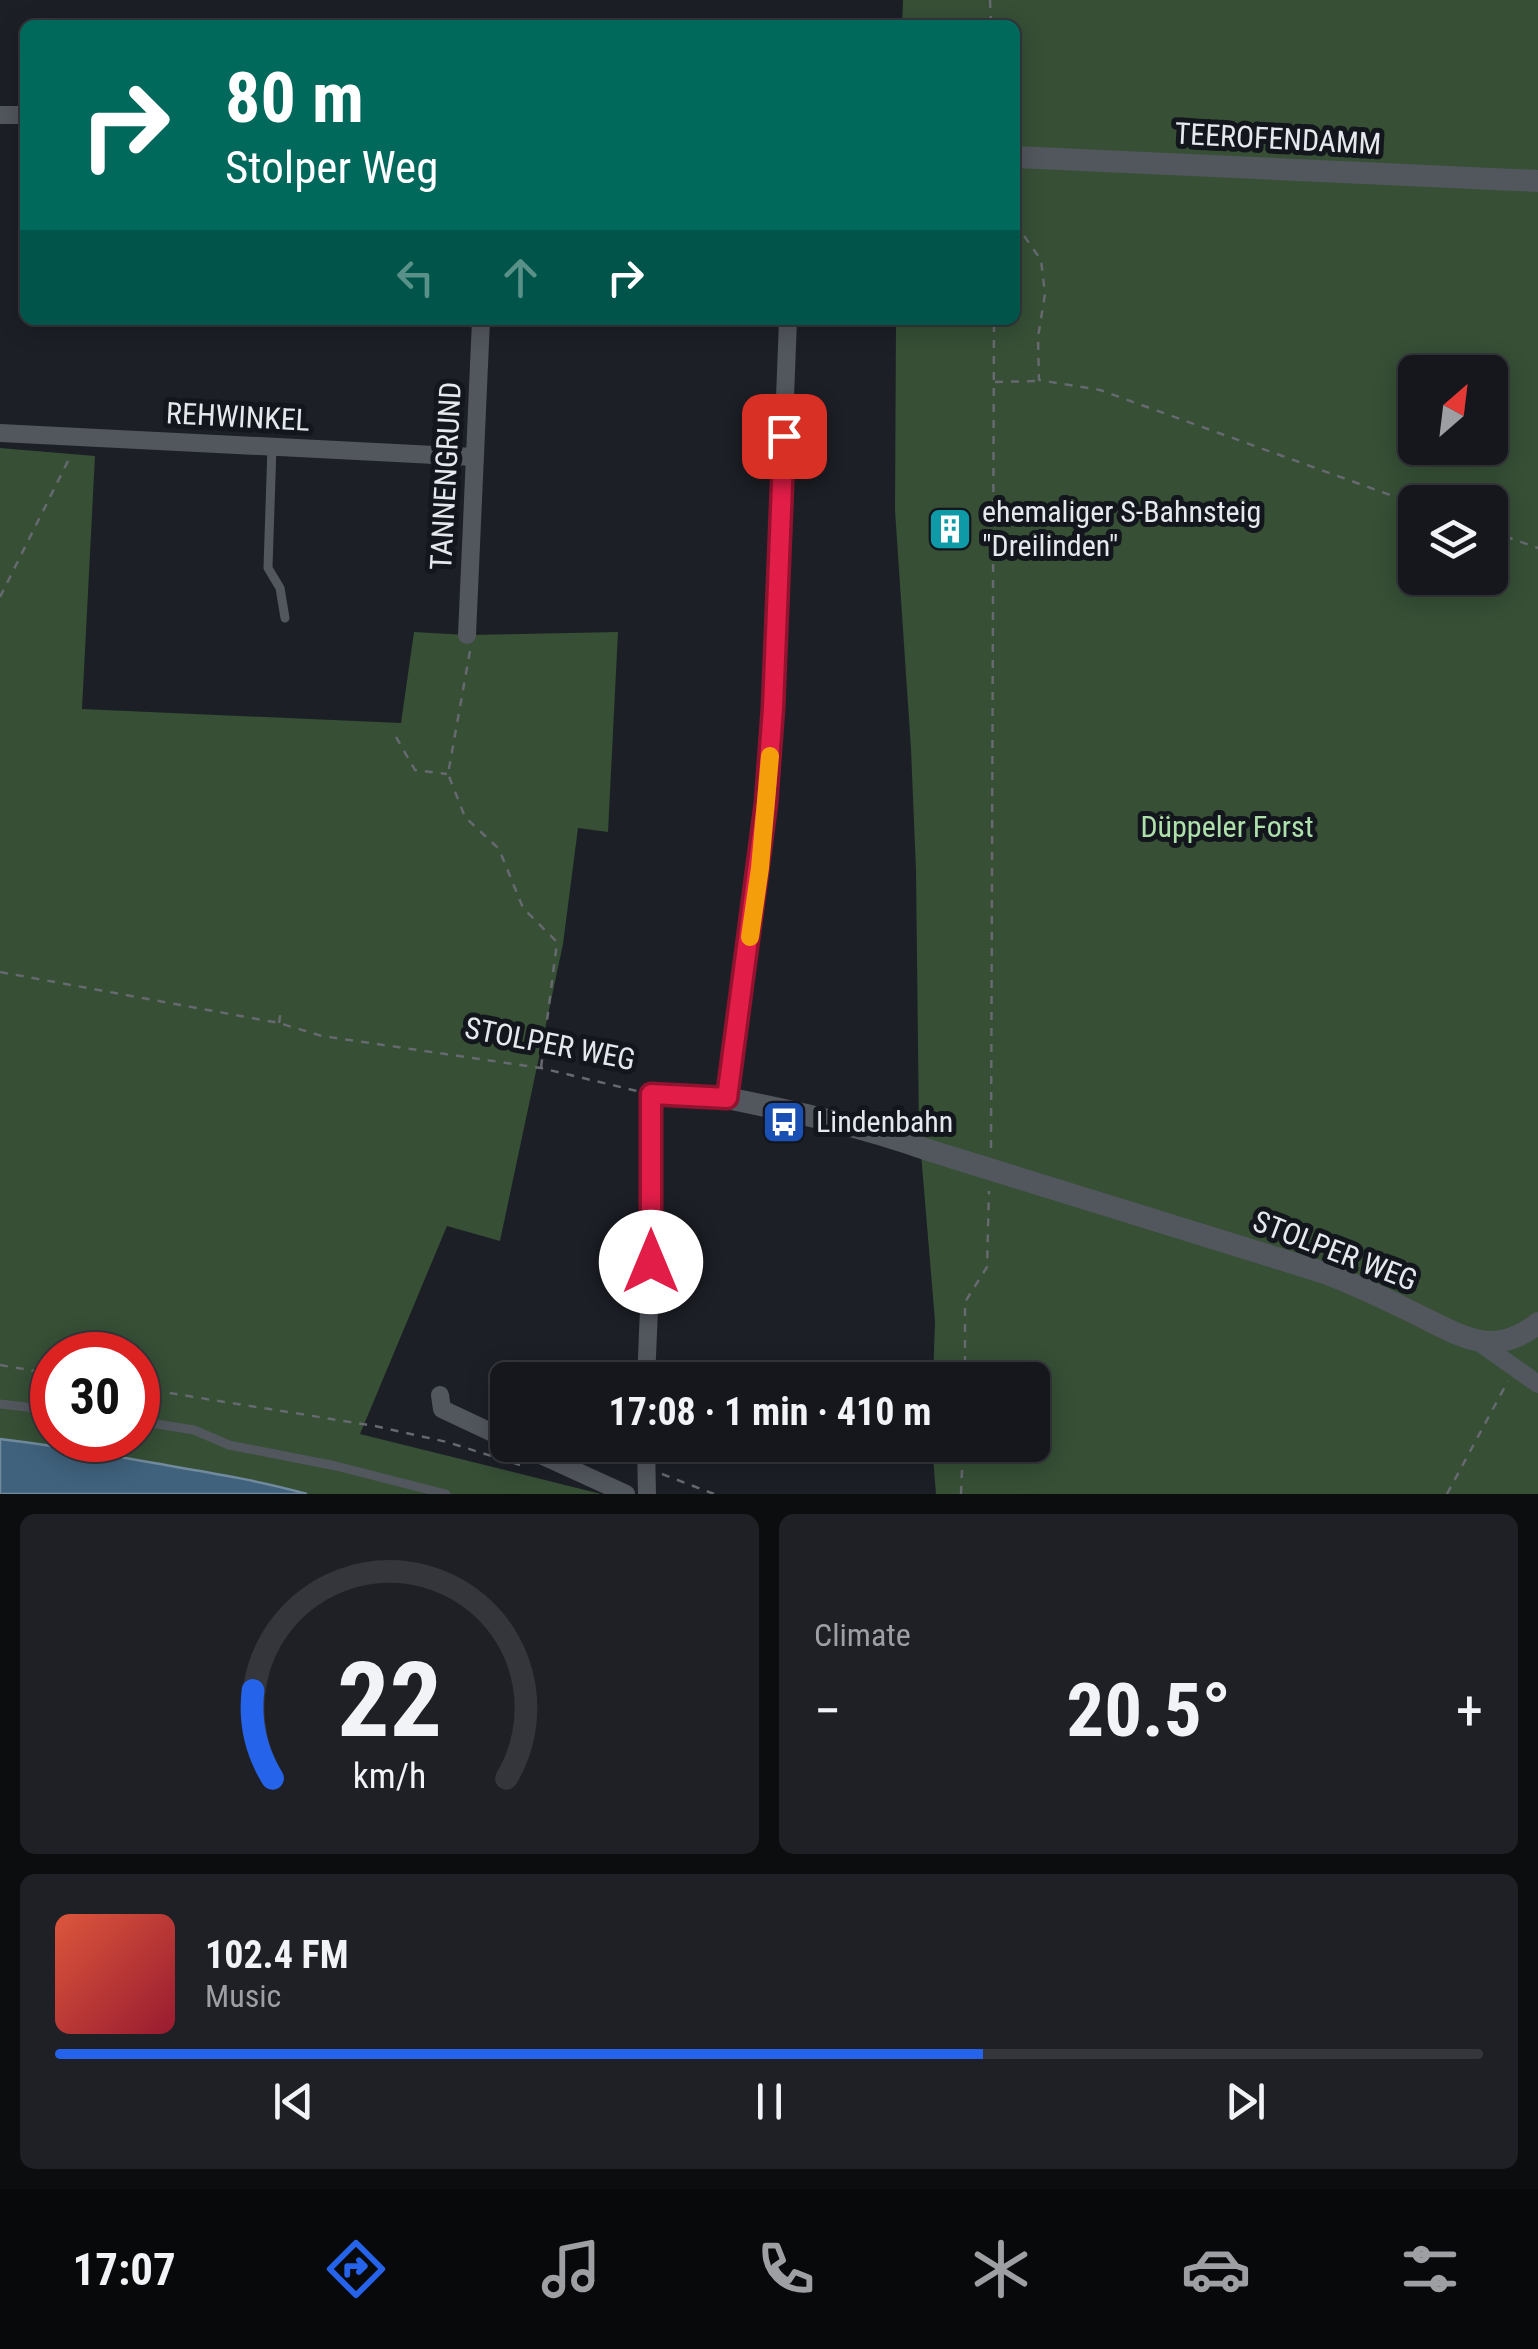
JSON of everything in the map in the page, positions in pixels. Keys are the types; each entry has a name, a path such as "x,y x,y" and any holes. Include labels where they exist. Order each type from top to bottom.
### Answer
{"street":[{"name":"TEEROFENDAMM","path":"1020,157 1538,180"},
{"name":"TANNENGRUND","path":"467,635 481,325"},
{"path":"727,1098 766,803 788,325"},
{"name":"REHWINKEL","path":"0,433 474,458"},
{"path":"647,1362 651,1094"},
{"name":"STOLPER WEG","path":"651,1094 727,1098 824,1117 1324,1273 1476,1340 1538,1384"},
{"path":"1476,1340 1510,1338 1538,1323"},
{"path":"440,1395 442,1409 490,1432"},
{"path":"556,1462 626,1494"},
{"path":"646,1462 647,1494"}],"lane":[{"path":"272,446 268,568 280,588 285,618"},
{"path":"0,1404 30,1407"},
{"path":"160,1425 194,1430 230,1445 446,1494"}],"path":[{"path":"1020,230 1041,260 1045,294 1038,337 1039,380"},
{"path":"965,1362 966,1302 986,1267 983,1166 994,325"},
{"path":"994,382 1039,380 1100,390 1398,498"},
{"path":"0,597 80,437"},
{"path":"1508,537 1538,548"},
{"path":"467,635 470,655 448,774 465,817 498,849 522,908 557,942 541,1068"},
{"path":"396,737 416,770 448,774"},
{"name":"STOLPER WEG","path":"0,972 278,1024 322,1036 541,1068 651,1094"},
{"path":"278,1024 282,1010"},
{"path":"0,1366 30,1371"},
{"path":"1447,1494 1515,1368"},
{"path":"160,1392 375,1426 447,1442 529,1468"},
{"path":"961,1494 962,1462"},
{"path":"646,1469 714,1494"}],"green space":[{"name":"Düppeler Forst","path":"903,0 1538,0 1538,1494 936,1494 933,1462 1050,1462 1050,1362 934,1362 935,1321 919,1130 911,749 895,510 896,325 1020,325 1020,20 902,20"},
{"path":"0,448 95,456 82,709 401,723 414,632 618,632 608,832 578,828 563,944 500,1241 447,1226 360,1434 601,1494 307,1494 149,1462 160,1462 160,1332 30,1332 30,1443 0,1439"}],"water":[{"path":"0,1439 30,1443 30,1462 147,1462 307,1494 0,1494"}],"slow traffic":[{"path":"750,937 770,756"}],"place":[{"name":"ehemaliger S-Bahnsteig \"Dreilinden\"","path":"950,529"},
{"name":"Lindenbahn","path":"784,1122"}],"route":[{"path":"651,1262 651,1094 727,1098 766,803 784,436"}]}
